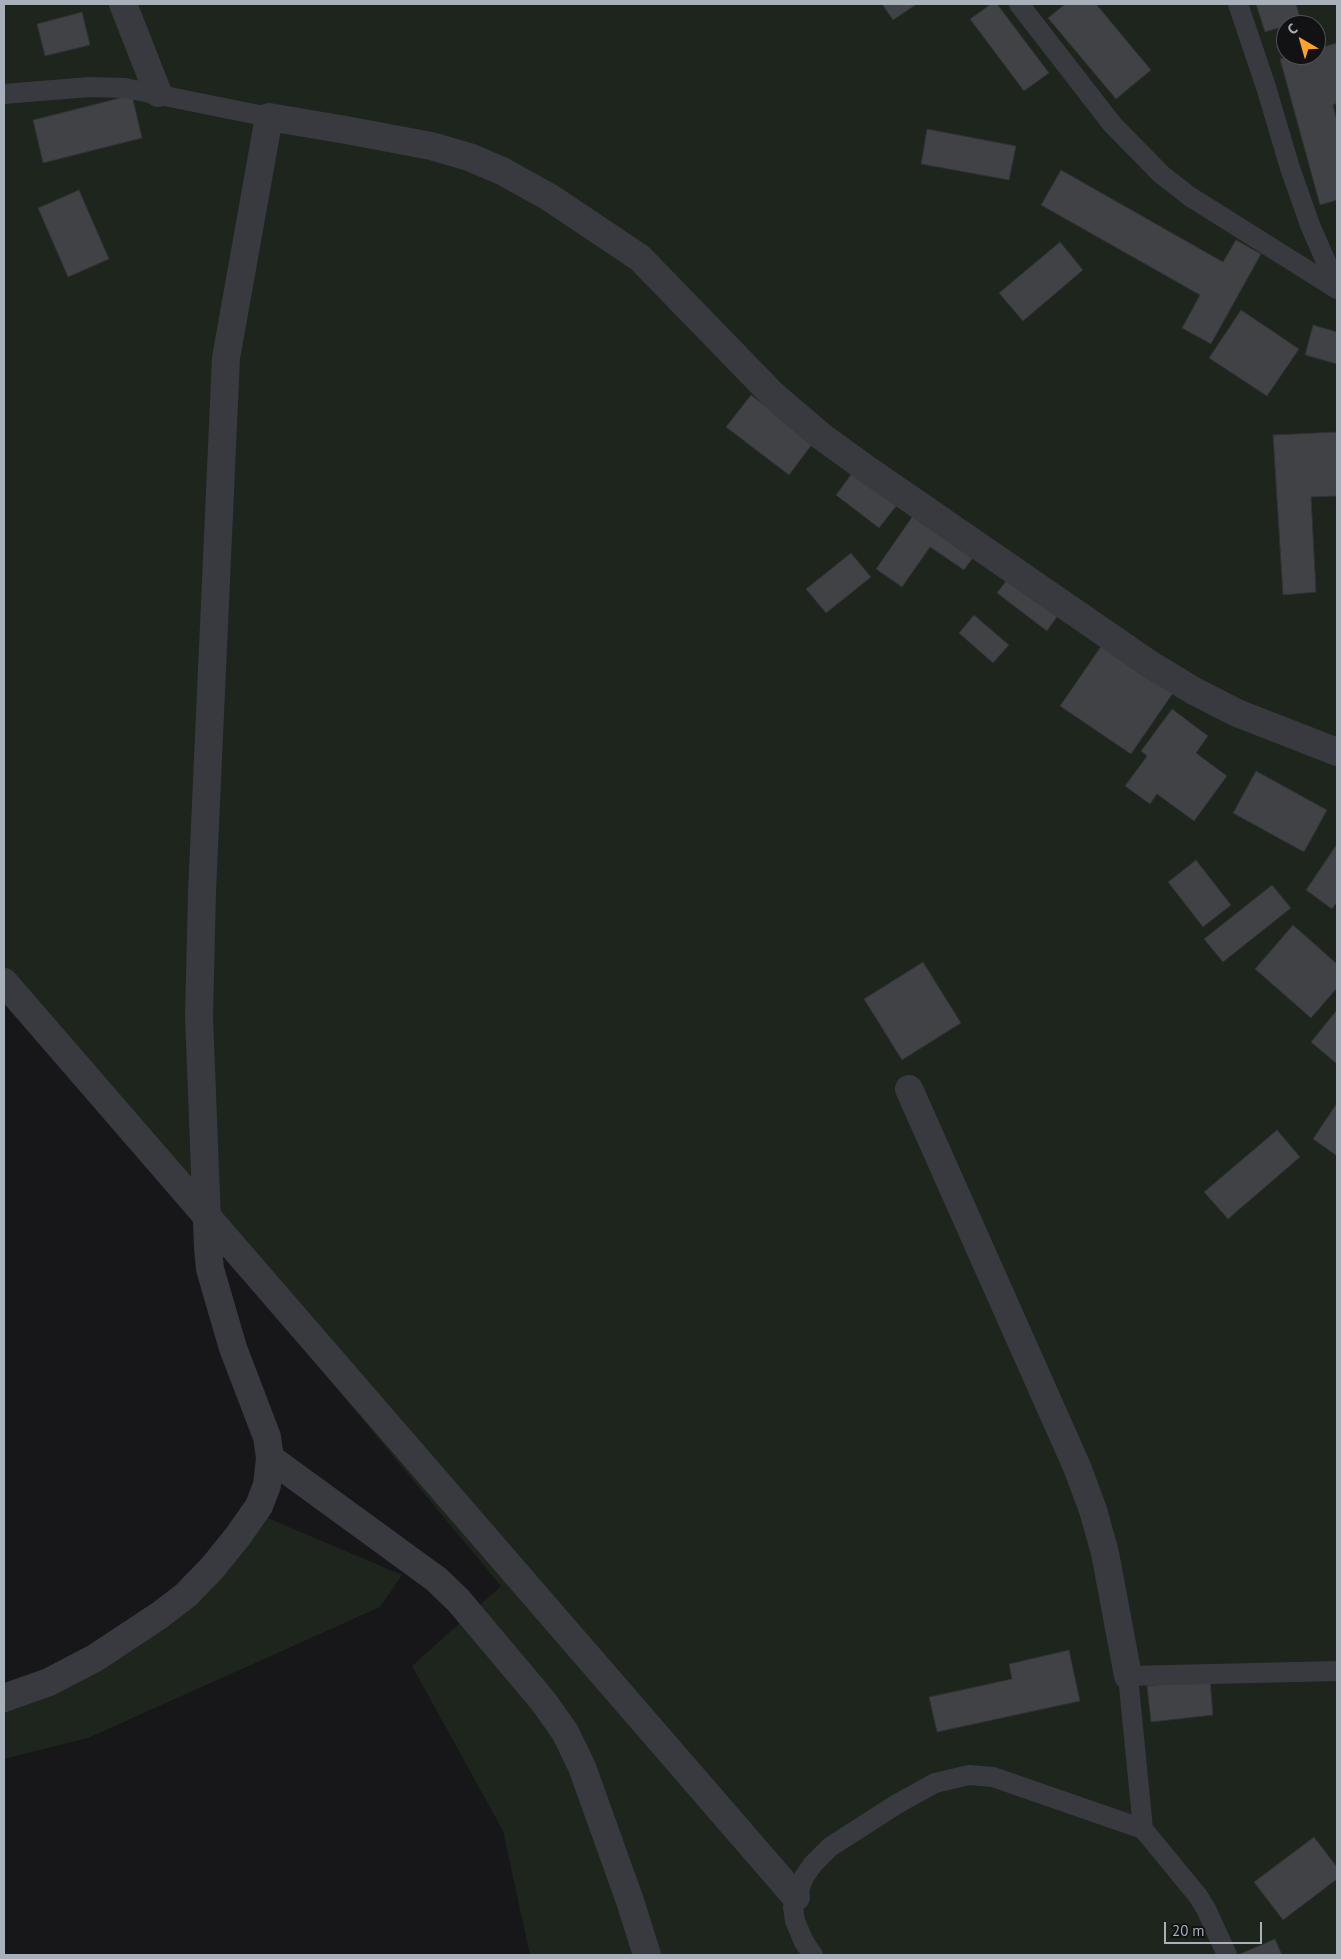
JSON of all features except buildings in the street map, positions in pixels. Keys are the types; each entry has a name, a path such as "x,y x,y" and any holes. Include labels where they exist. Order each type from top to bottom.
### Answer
{"street":[{"path":"123,4 158,93"},
{"path":"4,1698 49,1682 95,1658 160,1615 186,1595 218,1561 238,1536 259,1506 267,1485 270,1458 267,1437 233,1348 213,1278 208,1248 199,1016 202,901 226,358 269,117 412,142 468,156 502,171 549,197 640,258 773,395 820,436 868,470 1151,665 1194,691 1237,713 1337,752"},
{"path":"4,982 796,1897"},
{"path":"909,1089 1077,1467 1094,1510 1105,1552 1128,1676"},
{"path":"270,1458 436,1579 458,1600 543,1701 565,1732 582,1767 630,1901 646,1955"}],"lane":[{"path":"1020,4 1112,124 1161,174 1189,196 1337,288"},
{"path":"1238,4 1266,87 1290,168 1310,225 1337,288"},
{"path":"4,94 90,87 125,88 158,93 269,117"},
{"path":"1143,1829 1128,1676 1337,1671"},
{"path":"813,1955 804,1942 795,1921 793,1907 804,1877 813,1864 830,1847 897,1804 935,1784 957,1778 982,1776 1000,1779 1143,1829 1198,1896 1206,1909 1226,1955"}],"shaded area":[{"path":"4,4 1337,4 1337,1955 530,1955 503,1831 412,1666 501,1586 4,988"},
{"path":"249,1510 402,1575 380,1607 88,1738 4,1759 4,1705 183,1590"}]}
